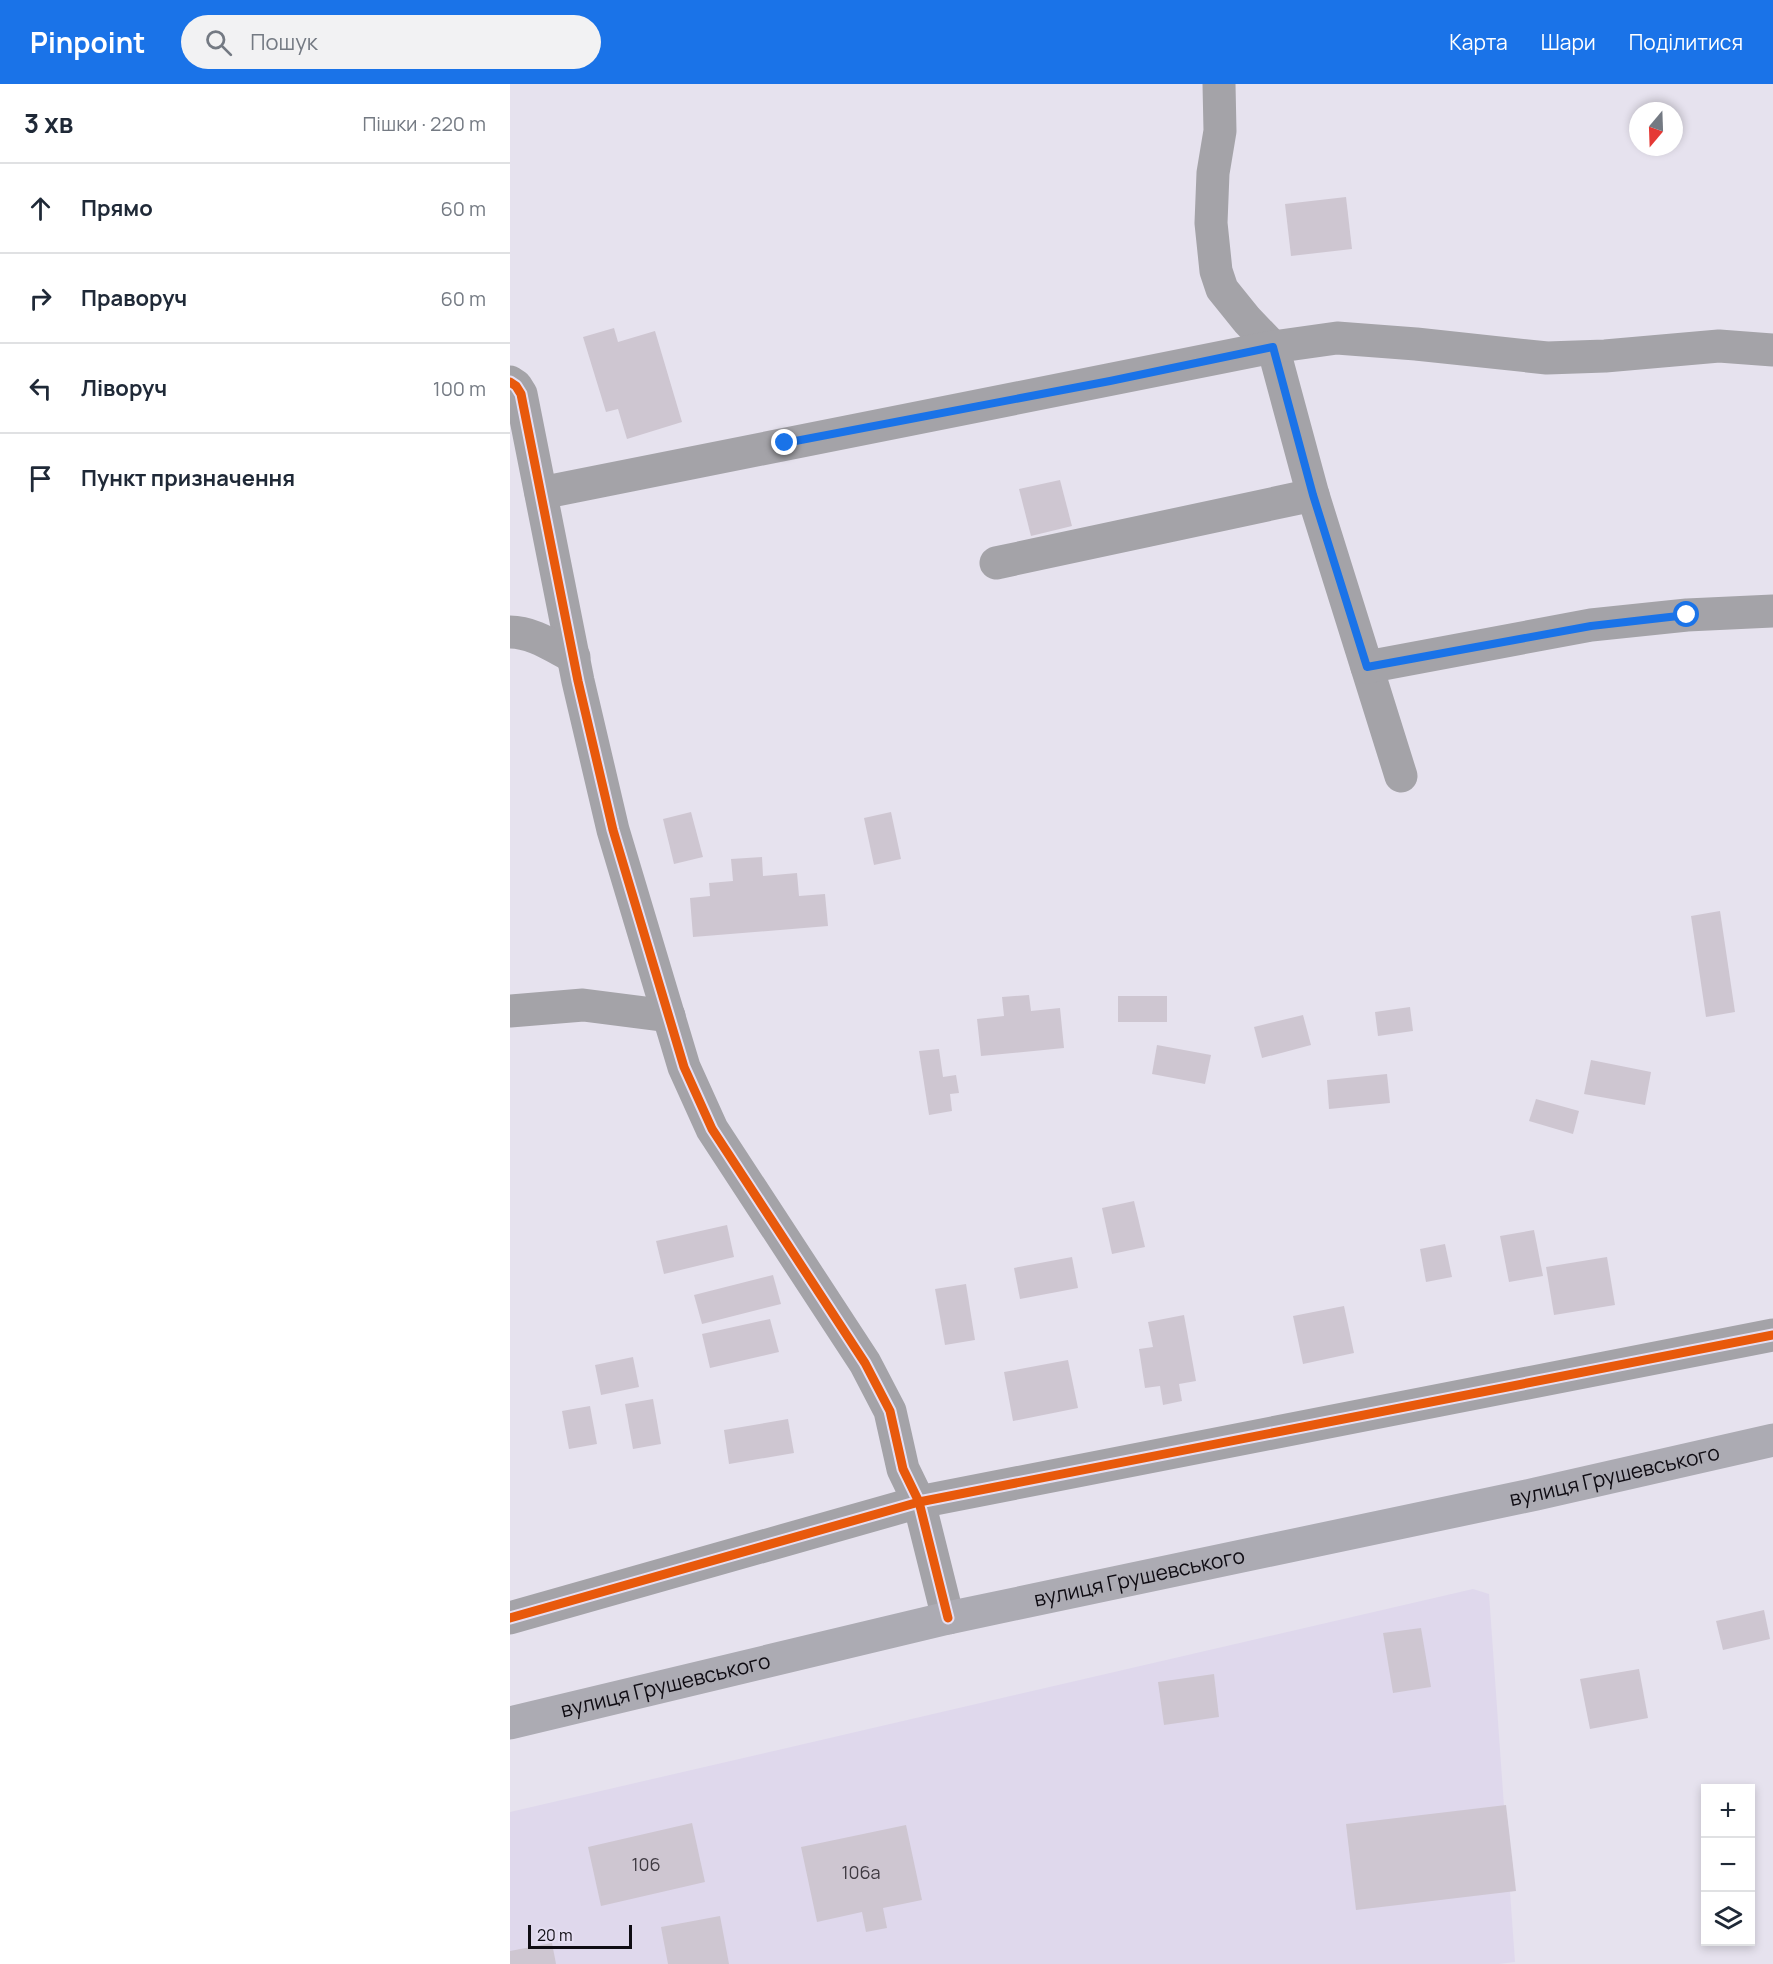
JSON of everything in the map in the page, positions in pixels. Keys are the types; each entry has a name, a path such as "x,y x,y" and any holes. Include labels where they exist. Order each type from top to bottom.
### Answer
{"highway":[{"name":"вулиця Грушевського","path":"510,1723 948,1618 1525,1497 1773,1440"}],"street":[{"path":"1219,84 1220,131 1213,173 1211,223 1216,271 1222,288 1247,320 1273,347 1313,495 1401,776"},
{"path":"542,493 1273,347 1336,338 1547,358 1605,356 1719,346 1773,350"},
{"path":"510,382 521,394 574,657 613,830 684,1067 712,1129 864,1364 890,1411 903,1469 919,1502 948,1618"},
{"path":"996,563 1313,495"},
{"path":"1367,667 1591,626 1687,615 1773,611"},
{"path":"510,632 524,633 540,639 574,657"},
{"path":"510,1011 583,1005 669,1016"},
{"path":"510,1618 919,1502 1773,1335"}],"shaded area":[{"path":"1473,1589 1489,1594 1515,1962 1499,1964 510,1964 510,1812"}],"building":[{"path":"1346,197 1352,249 1291,256 1285,204"},
{"path":"614,328 618,342 655,331 682,422 627,439 618,409 606,412 583,337"},
{"path":"1060,480 1072,526 1031,536 1019,489"},
{"path":"691,812 703,857 674,864 663,819"},
{"path":"891,812 901,859 874,865 864,818"},
{"path":"762,857 763,876 797,873 799,896 825,894 828,926 693,937 690,898 710,896 709,883 733,881 731,859"},
{"path":"1720,911 1735,1012 1706,1017 1691,916"},
{"path":"1029,995 1031,1011 1060,1008 1064,1048 981,1056 977,1019 1004,1016 1002,997"},
{"path":"1118,996 1167,996 1167,1022 1118,1022"},
{"path":"1410,1007 1413,1031 1378,1036 1375,1012"},
{"path":"1303,1015 1311,1045 1262,1058 1254,1027"},
{"path":"1157,1045 1211,1055 1205,1084 1152,1074"},
{"path":"939,1049 943,1077 956,1075 959,1093 950,1094 952,1111 929,1115 919,1051"},
{"path":"1591,1060 1651,1072 1645,1105 1584,1094"},
{"path":"1387,1074 1390,1103 1329,1109 1327,1080"},
{"path":"1536,1099 1579,1111 1573,1134 1529,1121"},
{"path":"1134,1201 1145,1247 1112,1254 1102,1208"},
{"path":"727,1225 734,1257 664,1274 656,1241"},
{"path":"1534,1230 1543,1276 1509,1282 1500,1236"},
{"path":"1445,1244 1452,1277 1426,1282 1420,1249"},
{"path":"1072,1257 1078,1288 1020,1299 1014,1268"},
{"path":"1607,1257 1615,1305 1554,1315 1546,1267"},
{"path":"773,1275 781,1304 702,1324 694,1295"},
{"path":"966,1284 975,1340 945,1345 935,1289"},
{"path":"1344,1306 1354,1353 1303,1364 1293,1316"},
{"path":"1184,1315 1196,1381 1179,1384 1182,1401 1163,1405 1160,1386 1145,1388 1139,1349 1153,1347 1148,1322"},
{"path":"770,1319 779,1352 710,1368 702,1334"},
{"path":"633,1357 639,1387 601,1395 595,1365"},
{"path":"1068,1360 1078,1408 1013,1421 1004,1372"},
{"path":"653,1399 661,1444 633,1449 625,1404"},
{"path":"590,1406 597,1444 569,1449 562,1411"},
{"path":"788,1419 794,1453 729,1464 724,1430"},
{"path":"1764,1610 1770,1639 1723,1650 1716,1621"},
{"path":"1421,1628 1431,1687 1393,1693 1383,1633"},
{"path":"1639,1669 1648,1718 1590,1729 1580,1679"},
{"path":"1214,1674 1219,1717 1164,1725 1158,1682"},
{"path":"1506,1805 1516,1891 1356,1910 1346,1824"},
{"path":"692,1823 705,1882 601,1906 588,1847"},
{"path":"906,1825 922,1900 883,1908 887,1928 866,1932 862,1912 817,1922 801,1847"},
{"path":"720,1916 729,1964 668,1964 661,1927"},
{"path":"552,1943 556,1964 510,1964 510,1951"}],"cycle path":[{"path":"510,382 521,394 578,681 613,830 684,1067 712,1129 865,1363 890,1411 903,1469 919,1502 948,1618"},
{"path":"510,1618 919,1502 1773,1335"}],"route":[{"path":"785,443 1110,381 1273,347 1313,495 1367,667 1591,626 1687,615"}]}
